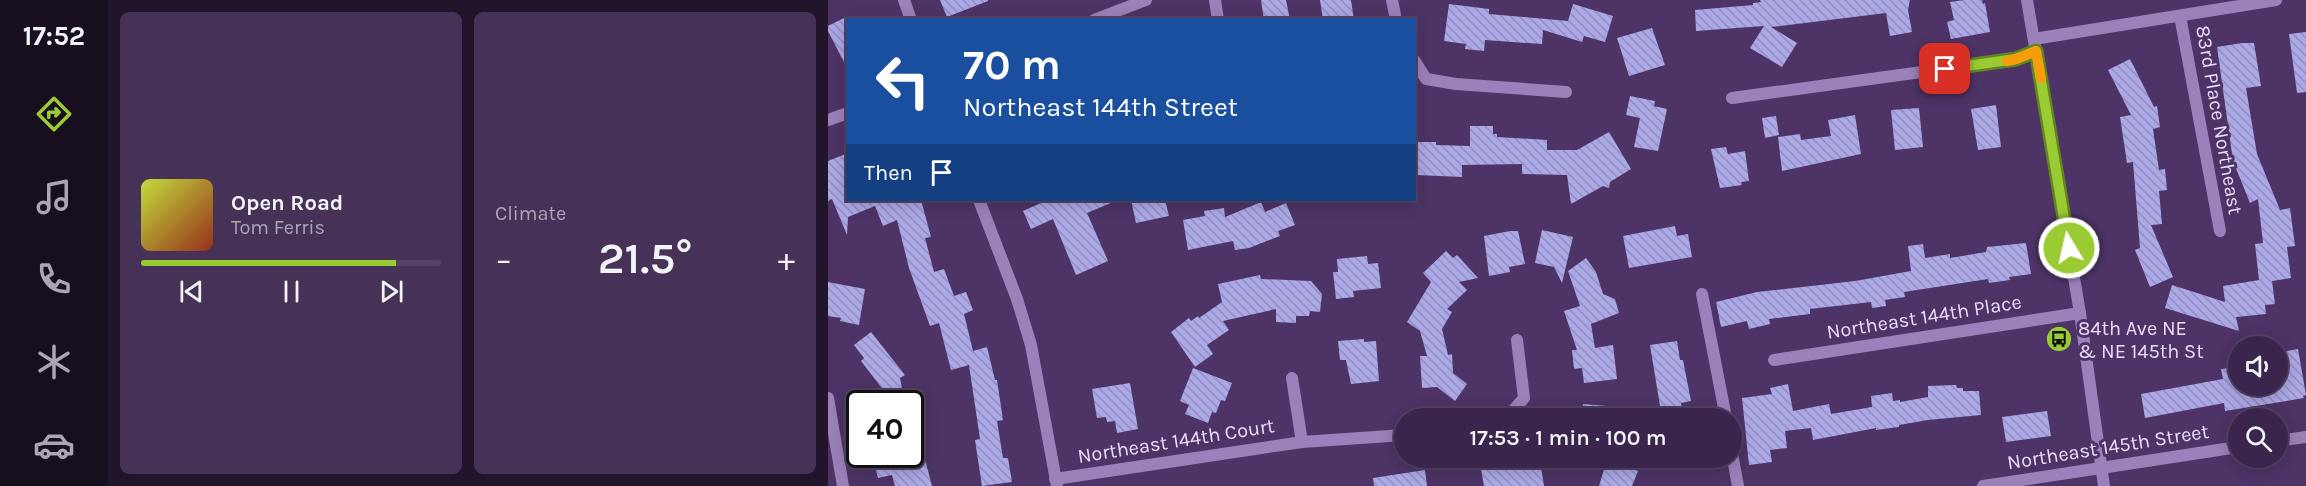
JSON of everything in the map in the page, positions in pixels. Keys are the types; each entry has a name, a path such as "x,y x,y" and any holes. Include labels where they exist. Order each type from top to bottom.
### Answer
{"street":[{"path":"904,0 910,18"},
{"path":"1099,18 1146,0"},
{"path":"1215,0 1218,18"},
{"path":"1392,0 1396,18"},
{"path":"2027,0 2080,313 2103,486"},
{"path":"1732,98 2016,59 2035,45 2180,16 2276,0"},
{"name":"83rd Place Northeast","path":"2180,16 2220,231"},
{"path":"1416,63 1426,80 1566,92"},
{"path":"828,120 846,114"},
{"path":"979,201 1017,299 1031,345 1056,482"},
{"path":"1702,294 1724,408"},
{"name":"Northeast 144th Place","path":"1774,360 2080,313"},
{"path":"1516,408 1524,398 1517,340"},
{"name":"Northeast 144th Court","path":"1292,378 1302,442"},
{"path":"828,398 843,486"},
{"name":"Northeast 144th Court","path":"1056,482 1302,442 1394,436"},
{"path":"2288,439 2306,437"},
{"name":"Northeast 145th Street","path":"1983,486 2228,449"},
{"path":"1735,468 1738,486"}],"building":[{"path":"940,0 988,0 988,1 947,17"},
{"path":"1261,0 1286,0 1290,18 1264,18"},
{"path":"1320,0 1351,0 1354,18 1323,18"},
{"path":"1760,0 1910,0 1908,10 1912,32 1890,36 1886,13 1771,27 1797,43 1782,67 1750,48 1764,26 1696,31 1695,10 1753,5 1753,3 1761,2"},
{"path":"1982,0 1983,4 1985,3 1990,32 1951,39 1947,22 1954,20 1950,2"},
{"path":"1449,4 1489,9 1489,14 1568,21 1573,4 1613,16 1605,42 1584,36 1582,42 1543,30 1542,44 1485,40 1484,51 1465,49 1466,44 1444,41"},
{"path":"848,16 846,18 846,66 828,31 828,26"},
{"path":"1652,28 1665,65 1629,76 1617,38"},
{"path":"2306,32 2306,92 2297,93 2289,34"},
{"path":"2254,43 2261,86 2246,88 2257,154 2280,210 2290,208 2295,246 2287,247 2291,278 2272,281 2275,304 2265,305 2266,314 2236,317 2239,331 2165,308 2172,285 2225,302 2223,286 2259,280 2255,244 2263,243 2258,199 2250,203 2233,161 2217,47"},
{"path":"2130,59 2154,107 2157,106 2160,127 2153,129 2159,170 2165,169 2167,190 2159,191 2162,224 2151,225 2173,277 2150,287 2135,250 2140,248 2133,162 2127,163 2120,117 2131,115 2108,70"},
{"path":"1630,96 1655,101 1654,106 1667,109 1658,151 1634,147 1640,118 1626,115"},
{"path":"1996,105 2001,147 1978,150 1971,109"},
{"path":"1919,108 1923,147 1895,150 1891,110"},
{"path":"1855,115 1861,154 1782,171 1778,137 1800,134 1801,140 1831,136 1828,120"},
{"path":"1776,116 1779,135 1765,138 1762,118"},
{"path":"1470,126 1493,126 1493,134 1497,134 1497,137 1547,140 1547,150 1577,150 1609,132 1631,169 1610,182 1609,188 1603,186 1571,204 1567,175 1522,174 1522,164 1462,165 1462,177 1416,175 1417,142 1470,146"},
{"path":"1726,147 1728,154 1745,151 1749,181 1741,182 1742,185 1720,188 1711,149"},
{"path":"846,154 846,201 921,201 931,237 925,238 934,272 944,269 954,296 966,292 973,310 964,314 973,351 987,347 995,380 997,380 1003,420 997,421 1003,458 1008,458 1012,482 982,486 975,440 980,439 969,365 951,370 939,323 930,326 909,268 897,220 883,226 875,206 848,217 847,235 832,199 828,201 828,161"},
{"path":"1040,201 1116,201 1087,213 1108,261 1076,275 1053,219 1031,229 1023,211 1041,203"},
{"path":"1131,201 1165,201 1169,216 1136,223"},
{"path":"1261,202 1265,212 1286,203 1295,225 1278,231 1280,236 1249,248 1235,250 1233,241 1188,250 1183,220 1205,216 1204,211 1224,208 1225,217"},
{"path":"1675,226 1677,236 1688,234 1692,257 1629,268 1623,236"},
{"path":"1542,230 1573,237 1562,283 1554,267 1535,263"},
{"path":"1518,231 1525,264 1509,267 1510,272 1489,276 1484,236"},
{"path":"2026,243 2031,274 2009,277 2010,280 1989,283 1988,279 1904,292 1905,297 1885,300 1886,306 1872,308 1871,302 1810,309 1810,314 1769,319 1770,324 1749,329 1747,321 1721,327 1716,302 1757,292 1855,281 1911,271 1908,246 1923,244 1925,258 1950,254 1950,258 1986,252 1987,247"},
{"path":"1446,251 1453,258 1457,255 1478,278 1459,282 1467,290 1447,309 1452,312 1442,329 1448,355 1452,354 1453,373 1467,384 1455,401 1437,387 1422,388 1420,356 1427,356 1420,331 1407,322 1431,282 1423,273"},
{"path":"1367,256 1368,264 1378,263 1381,288 1353,291 1354,297 1336,299 1333,272 1338,272 1337,259"},
{"path":"1586,258 1596,272 1603,294 1615,299 1619,313 1591,324 1595,348 1613,345 1617,379 1584,383 1582,368 1574,369 1572,350 1577,350 1564,311 1580,306 1568,271"},
{"path":"1260,275 1261,279 1311,281 1322,294 1320,312 1310,311 1309,316 1296,316 1296,323 1276,322 1276,309 1223,321 1229,330 1207,345 1213,354 1195,367 1171,332 1189,318 1191,321 1198,316 1199,318 1222,302 1218,284"},
{"path":"828,282 865,289 859,325 828,316"},
{"path":"871,332 905,375 900,378 902,390 883,390 861,361 864,358 854,345"},
{"path":"1364,339 1364,342 1376,341 1379,381 1351,384 1346,360 1340,360 1338,341"},
{"path":"1677,341 1691,401 1681,403 1682,408 1660,408 1650,345"},
{"path":"2298,349 2306,395 2303,396 2304,398 2243,408 2228,408 2225,411 2224,403 2145,418 2141,394 2223,379 2221,369 2228,368 2228,396 2288,396 2288,351"},
{"path":"1193,368 1232,383 1225,401 1221,400 1216,413 1212,412 1208,423 1185,414 1189,405 1180,401"},
{"path":"1130,383 1138,429 1117,433 1115,421 1107,422 1106,417 1097,418 1092,389"},
{"path":"1788,384 1793,411 1829,404 1831,414 1872,407 1871,396 1892,393 1893,401 1900,400 1900,402 1928,397 1928,386 1956,385 1957,388 1963,388 1963,391 1979,391 1981,415 1928,420 1899,425 1899,427 1876,430 1876,428 1813,440 1811,428 1785,431 1787,448 1770,450 1772,462 1749,465 1742,398 1772,394 1770,388"},
{"path":"1583,404 1630,408 1582,408"},
{"path":"2047,411 2051,436 2006,442 2002,417"},
{"path":"924,456 932,486 895,486 892,475 878,478 875,468 924,468"},
{"path":"1541,468 1544,486 1484,486 1481,469"},
{"path":"1605,468 1630,468 1638,471 1632,486 1599,486"},
{"path":"1425,470 1427,486 1374,486 1373,478"}],"slow traffic":[{"path":"2007,61 2036,51 2041,78"}],"place":[{"name":"84th Ave NE & NE 145th St","path":"2059,339"}],"route":[{"path":"1945,69 2016,59 2036,51 2069,248"}]}
